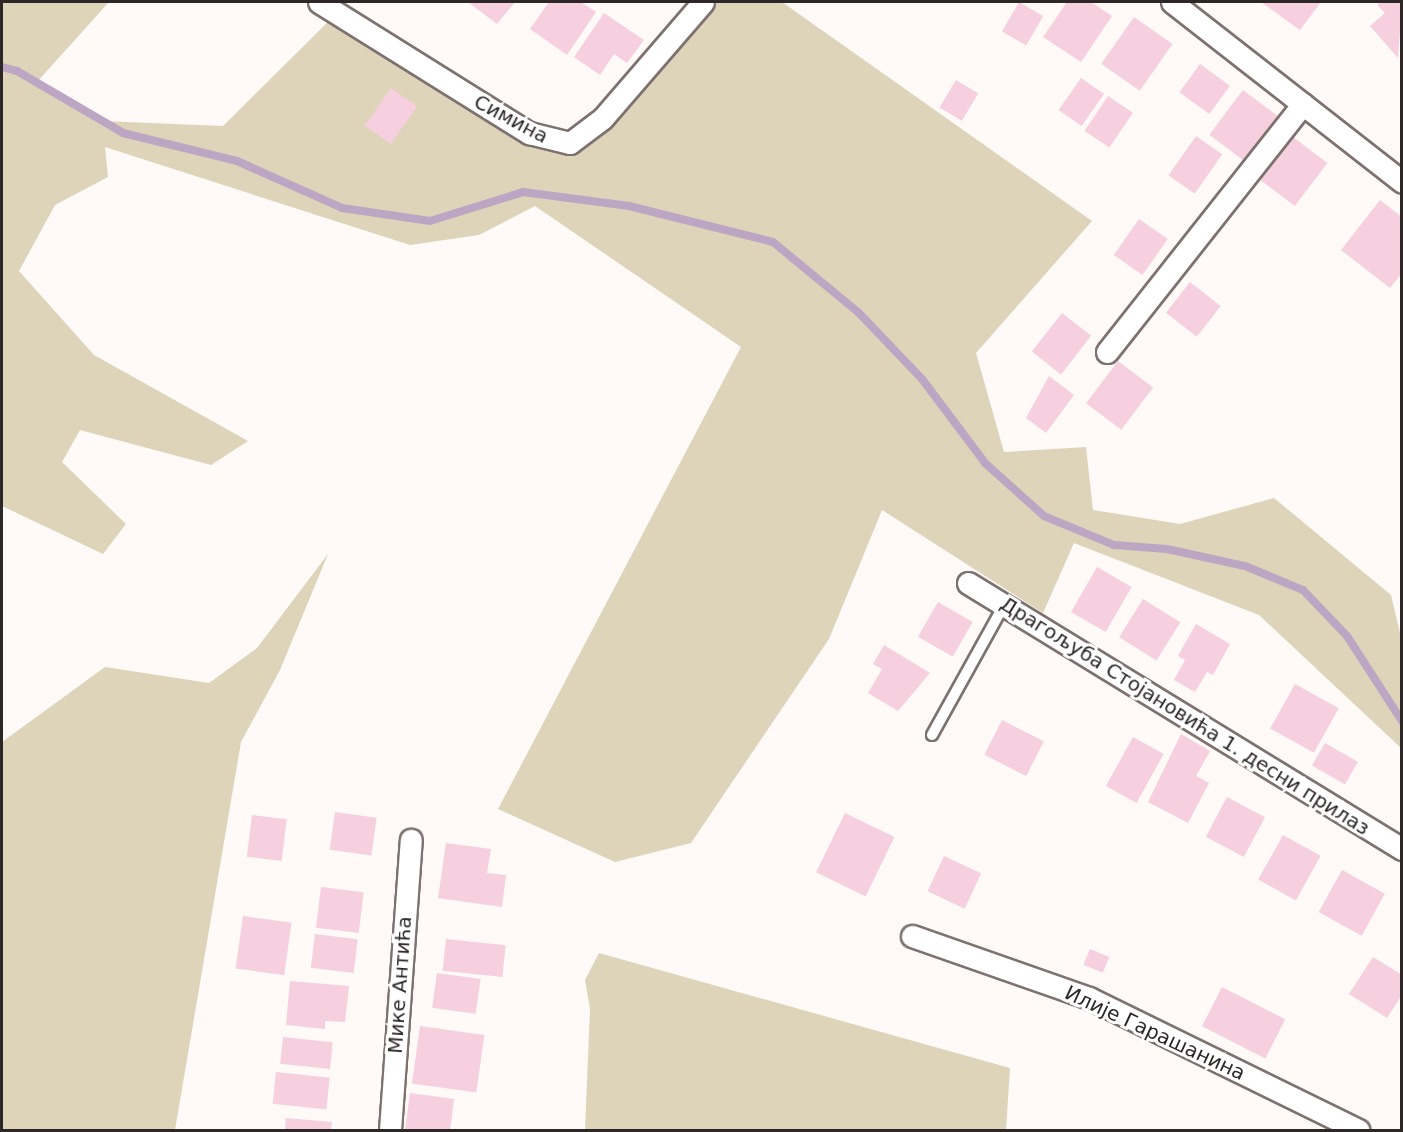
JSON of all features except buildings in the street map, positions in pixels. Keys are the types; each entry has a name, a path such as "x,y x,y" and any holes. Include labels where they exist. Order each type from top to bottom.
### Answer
{"street":[{"name":"Симина","path":"319,2 529,133 570,142 603,118 703,2"},
{"path":"1172,2 1401,182"},
{"path":"1107,352 1303,104"},
{"name":"Драгољуба Стојановића 1. десни прилаз","path":"968,583 1401,849"},
{"name":"Мике Антића","path":"390,1131 411,840"},
{"name":"Илије Гарашанина","path":"912,936 1089,998 1358,1131"}],"lane":[{"path":"932,735 1004,605"}],"shaded area":[{"path":"2,2 109,2 37,82 102,121 223,126 336,14 552,142 603,118 702,2 782,2 1092,221 976,353 1004,452 1086,447 1093,510 1180,524 1274,498 1391,595 1401,637 1401,748 1259,615 1074,543 1043,613 882,510 829,639 691,843 615,862 498,809 741,347 535,206 479,235 410,245 105,147 108,177 55,205 19,271 94,355 248,441 211,465 80,430 62,462 126,524 103,554 2,506"},
{"path":"328,554 280,670 241,742 175,1130 2,1130 2,742 105,667 209,683 257,648"},
{"path":"599,953 1010,1068 1006,1130 585,1130 590,1009 585,980"}],"waterway":[{"path":"2,67 17,71 123,133 237,161 342,208 430,221 523,192 629,206 773,242 858,312 922,379 985,463 1044,516 1114,545 1167,549 1245,566 1303,590 1347,636 1402,721"}]}
